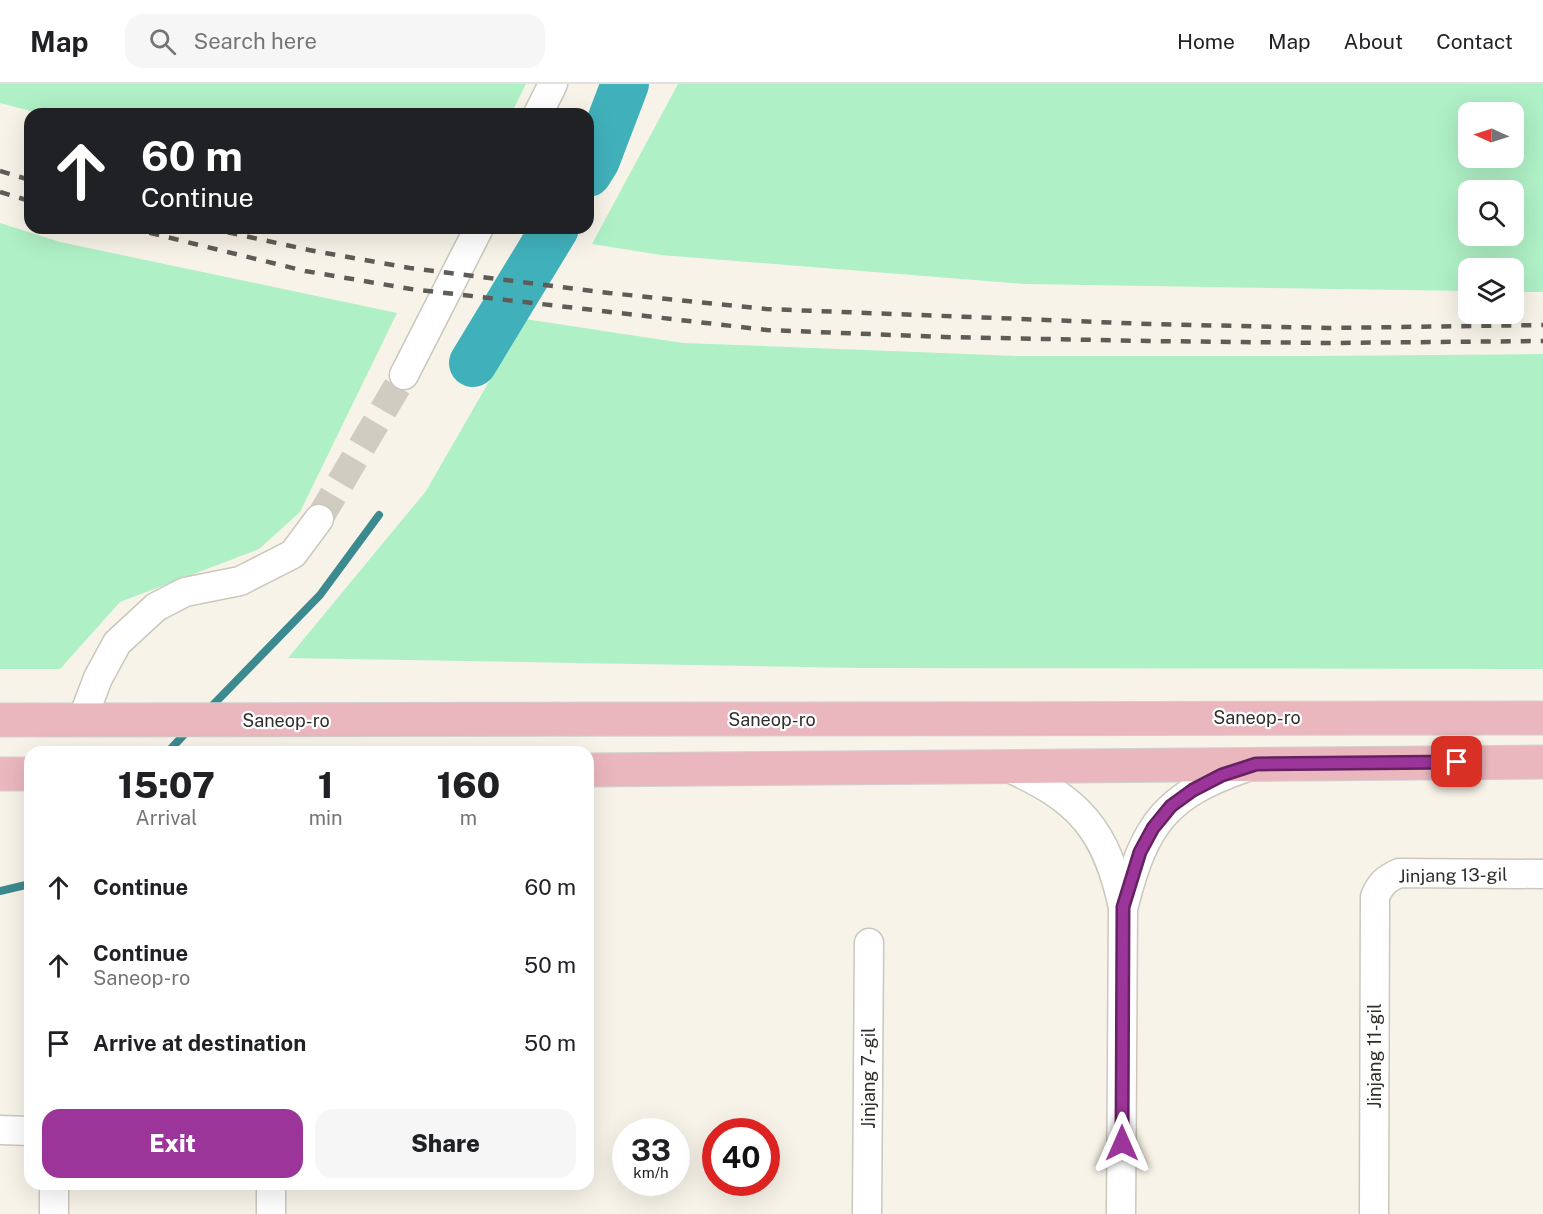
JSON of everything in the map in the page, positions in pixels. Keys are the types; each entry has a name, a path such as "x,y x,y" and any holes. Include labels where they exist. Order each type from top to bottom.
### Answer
{"main road":[{"path":"1394,717 1543,711"},
{"name":"Saneop-ro","path":"0,720 1543,718"},
{"path":"594,770 1543,762"},
{"path":"1393,763 1543,768"},
{"path":"0,774 24,774"}],"street":[{"path":"541,108 553,84"},
{"path":"404,375 476,234"},
{"path":"82,720 99,675 117,643 156,607 185,592 240,581 293,554 319,519"},
{"path":"1123,907 1140,852 1153,828 1171,806 1193,790 1222,775 1256,764"},
{"path":"1004,766 1040,781 1068,801 1091,825 1106,850 1117,877 1123,907 1121,1214"},
{"name":"Jinjang 13-gil","path":"1375,897 1379,885 1387,878 1399,873 1543,874"},
{"name":"Jinjang 11-gil","path":"1374,1214 1375,897"},
{"name":"Jinjang 7-gil","path":"867,1214 869,943"},
{"path":"0,1130 24,1131"},
{"path":"54,1190 54,1214"},
{"path":"270,1214 271,1190"}],"green space":[{"path":"0,84 526,84 514,108 24,109 0,103"},
{"path":"678,84 1543,84 1543,292 1524,292 1524,258 1458,258 1458,291 1024,284 661,255 592,244"},
{"path":"0,223 24,231 24,234 35,234 60,242 397,313 300,512 259,549 120,602 60,669 0,669"},
{"path":"525,319 683,343 1021,356 1543,354 1543,669 862,668 288,658 426,491"}],"waterway":[{"path":"594,163 625,84"},
{"path":"473,363 551,234"},
{"path":"208,710 320,595 379,515"},
{"path":"174,746 190,728"},
{"path":"0,891 24,885"}],"tunnel":[{"path":"319,519 404,375"}],"railway":[{"path":"0,171 24,178"},
{"path":"0,192 24,199"},
{"path":"154,234 305,271 411,289 767,330 944,337 1149,341 1329,343 1543,341"},
{"path":"236,234 410,268 609,293 766,309 1149,324 1330,328 1543,325"}],"route":[{"path":"1122,1143 1123,907 1140,852 1153,828 1171,806 1193,790 1222,775 1256,764 1457,762"}]}
